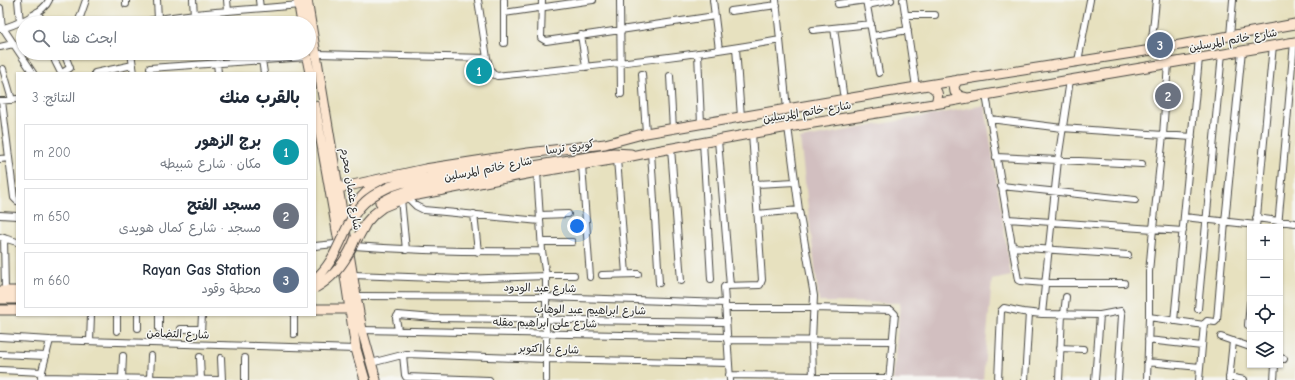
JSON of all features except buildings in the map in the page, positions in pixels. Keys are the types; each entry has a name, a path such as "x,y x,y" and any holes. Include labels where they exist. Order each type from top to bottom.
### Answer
{"main road":[{"path":"302,2 302,16"},
{"name":"شارع عثمان محرم","path":"302,2 306,16"},
{"name":"شارع خاتم المرسلين","path":"335,190 425,169 528,153 605,144 646,134 786,109 1151,50 1295,24"},
{"name":"شارع خاتم المرسلين","path":"351,250 366,223 374,214 397,195 582,165 752,133 935,104 1222,53 1294,42"},
{"name":"شارع عثمان محرم","path":"316,51 318,86 335,190 337,240 356,349 365,380"},
{"path":"308,60 310,72"},
{"path":"958,80 954,86 955,92 960,96 969,98"},
{"path":"928,85 937,91 938,97 935,104"},
{"name":"شارع عثمان محرم","path":"316,117 351,250 353,275 362,330 376,380"},
{"name":"كوبري ترسا","path":"397,195 401,184 605,144"},
{"name":"كوبري ترسا","path":"316,287 330,278 338,269 352,248 362,221 370,210 381,202 409,190 533,165 613,153 638,155"},
{"path":"316,273 326,260 351,210 359,199 380,180"},
{"name":"كوبري ترسا","path":"316,278 334,256 357,210 365,201 397,195"},
{"path":"2,294 16,291"},
{"path":"2,294 16,299"},
{"path":"316,309 350,308"},
{"path":"0,310 16,310"}],"street":[{"path":"18,0 19,16"},
{"path":"30,16 46,6 49,0"},
{"path":"80,16 86,0"},
{"path":"157,0 158,16"},
{"path":"193,0 194,15"},
{"path":"227,0 228,11"},
{"path":"259,0 260,8"},
{"path":"478,0 489,68 491,73 497,76 621,63 736,48 780,40"},
{"path":"504,0 504,43"},
{"path":"542,0 541,38 546,41 715,16"},
{"path":"504,13 593,0"},
{"path":"620,0 621,94"},
{"path":"713,0 719,50"},
{"path":"838,4 891,0"},
{"path":"903,0 916,87"},
{"path":"1078,61 1090,0"},
{"path":"1151,50 1156,0"},
{"path":"1230,36 1233,0"},
{"path":"185,16 302,2"},
{"path":"731,11 776,2 786,109"},
{"path":"866,2 879,72"},
{"path":"0,8 2,29 16,48"},
{"path":"37,12 40,16"},
{"path":"906,15 935,15"},
{"path":"2,29 16,24"},
{"path":"814,30 871,24"},
{"path":"834,28 844,93"},
{"path":"873,36 908,30"},
{"path":"581,35 586,67"},
{"path":"1278,224 1294,42"},
{"path":"0,47 13,44"},
{"path":"1256,224 1273,45"},
{"path":"736,48 741,117"},
{"path":"1149,317 1204,325 1206,322 1215,322 1218,320 1225,222 1242,50"},
{"path":"698,53 701,124"},
{"path":"1198,309 1222,53"},
{"path":"317,54 487,58"},
{"path":"1174,321 1199,58"},
{"path":"24,60 32,72"},
{"path":"64,72 70,68 67,60"},
{"path":"132,60 134,72"},
{"path":"150,68 262,60 264,72"},
{"path":"55,61 61,72"},
{"path":"217,63 218,72"},
{"path":"1147,380 1149,272 1164,135 1168,63"},
{"path":"105,72 115,71 133,64"},
{"path":"3,69 14,99 1,101 15,188 14,198 16,200"},
{"path":"642,74 646,134"},
{"path":"670,76 673,129"},
{"path":"1042,314 1058,160 1070,80"},
{"path":"986,95 1017,279 1020,281 1046,283 1124,283"},
{"path":"990,119 1062,128 1192,136"},
{"path":"788,127 798,210 814,296 812,378"},
{"path":"752,133 762,283 760,285 728,286 724,288 730,378 889,379 893,341"},
{"path":"718,140 728,286"},
{"path":"703,142 711,279"},
{"path":"671,148 680,281"},
{"path":"651,152 658,282"},
{"path":"996,157 1142,164"},
{"path":"0,158 9,158"},
{"path":"617,159 626,274"},
{"path":"582,165 590,277"},
{"path":"537,172 546,297 546,380"},
{"path":"756,184 795,182"},
{"path":"1001,186 1135,200"},
{"path":"397,195 424,210 540,218 568,214"},
{"path":"397,195 406,250"},
{"path":"757,214 798,210"},
{"path":"474,214 478,252"},
{"path":"0,215 16,216"},
{"path":"1184,217 1247,225"},
{"path":"1256,218 1278,224 1295,223"},
{"path":"1007,219 1183,231"},
{"path":"2,294 2,237 16,242"},
{"path":"316,246 337,240"},
{"path":"542,242 572,242"},
{"path":"1012,247 1128,255"},
{"path":"351,250 478,252 542,251"},
{"path":"353,275 463,279 574,274"},
{"path":"602,275 638,274"},
{"name":"شارع عبد الودود","path":"356,296 546,297 725,306 891,310 895,314 893,341"},
{"path":"1059,380 1060,348 1066,297"},
{"path":"998,380 1001,311 1004,308 1042,314 1100,314 1121,311 1118,380"},
{"path":"1025,380 1029,313"},
{"path":"1095,380 1100,314"},
{"name":"شارع ابراهيم عبد الوهاب","path":"398,330 396,318 398,315 434,318 726,322"},
{"path":"90,341 91,316"},
{"path":"117,316 117,331"},
{"path":"138,316 138,328"},
{"path":"159,316 159,329"},
{"path":"180,329 201,331 202,316"},
{"path":"294,316 294,334"},
{"path":"1199,380 1204,325"},
{"name":"شارع على ابراهيم مقله","path":"362,330 893,341"},
{"name":"شارع التضامن","path":"0,337 50,340 356,349"},
{"path":"1221,337 1247,346"},
{"path":"41,376 50,340"},
{"path":"1148,340 1202,346"},
{"path":"1233,341 1229,379 1244,380"},
{"path":"1060,348 1083,349"},
{"path":"0,354 46,356"},
{"name":"شارع 6 اكتوبر","path":"371,363 403,355 414,354 546,359 729,363"},
{"path":"403,355 406,377 489,380"},
{"path":"122,378 123,356"},
{"path":"150,379 151,356"},
{"path":"200,357 201,380"},
{"path":"0,370 41,376 221,380 221,358"},
{"path":"245,358 245,380"},
{"path":"1147,362 1200,367"},
{"path":"1274,380 1276,368"}],"shaded area":[{"path":"985,105 1011,276 992,280 983,380 893,380 900,303 819,302 800,139"}],"place":[{"name":"Rayan Gas Station","path":"1160,45"},
{"name":"برج الزهور","path":"479,71"},
{"name":"مسجد الفتح","path":"1168,96"}]}
